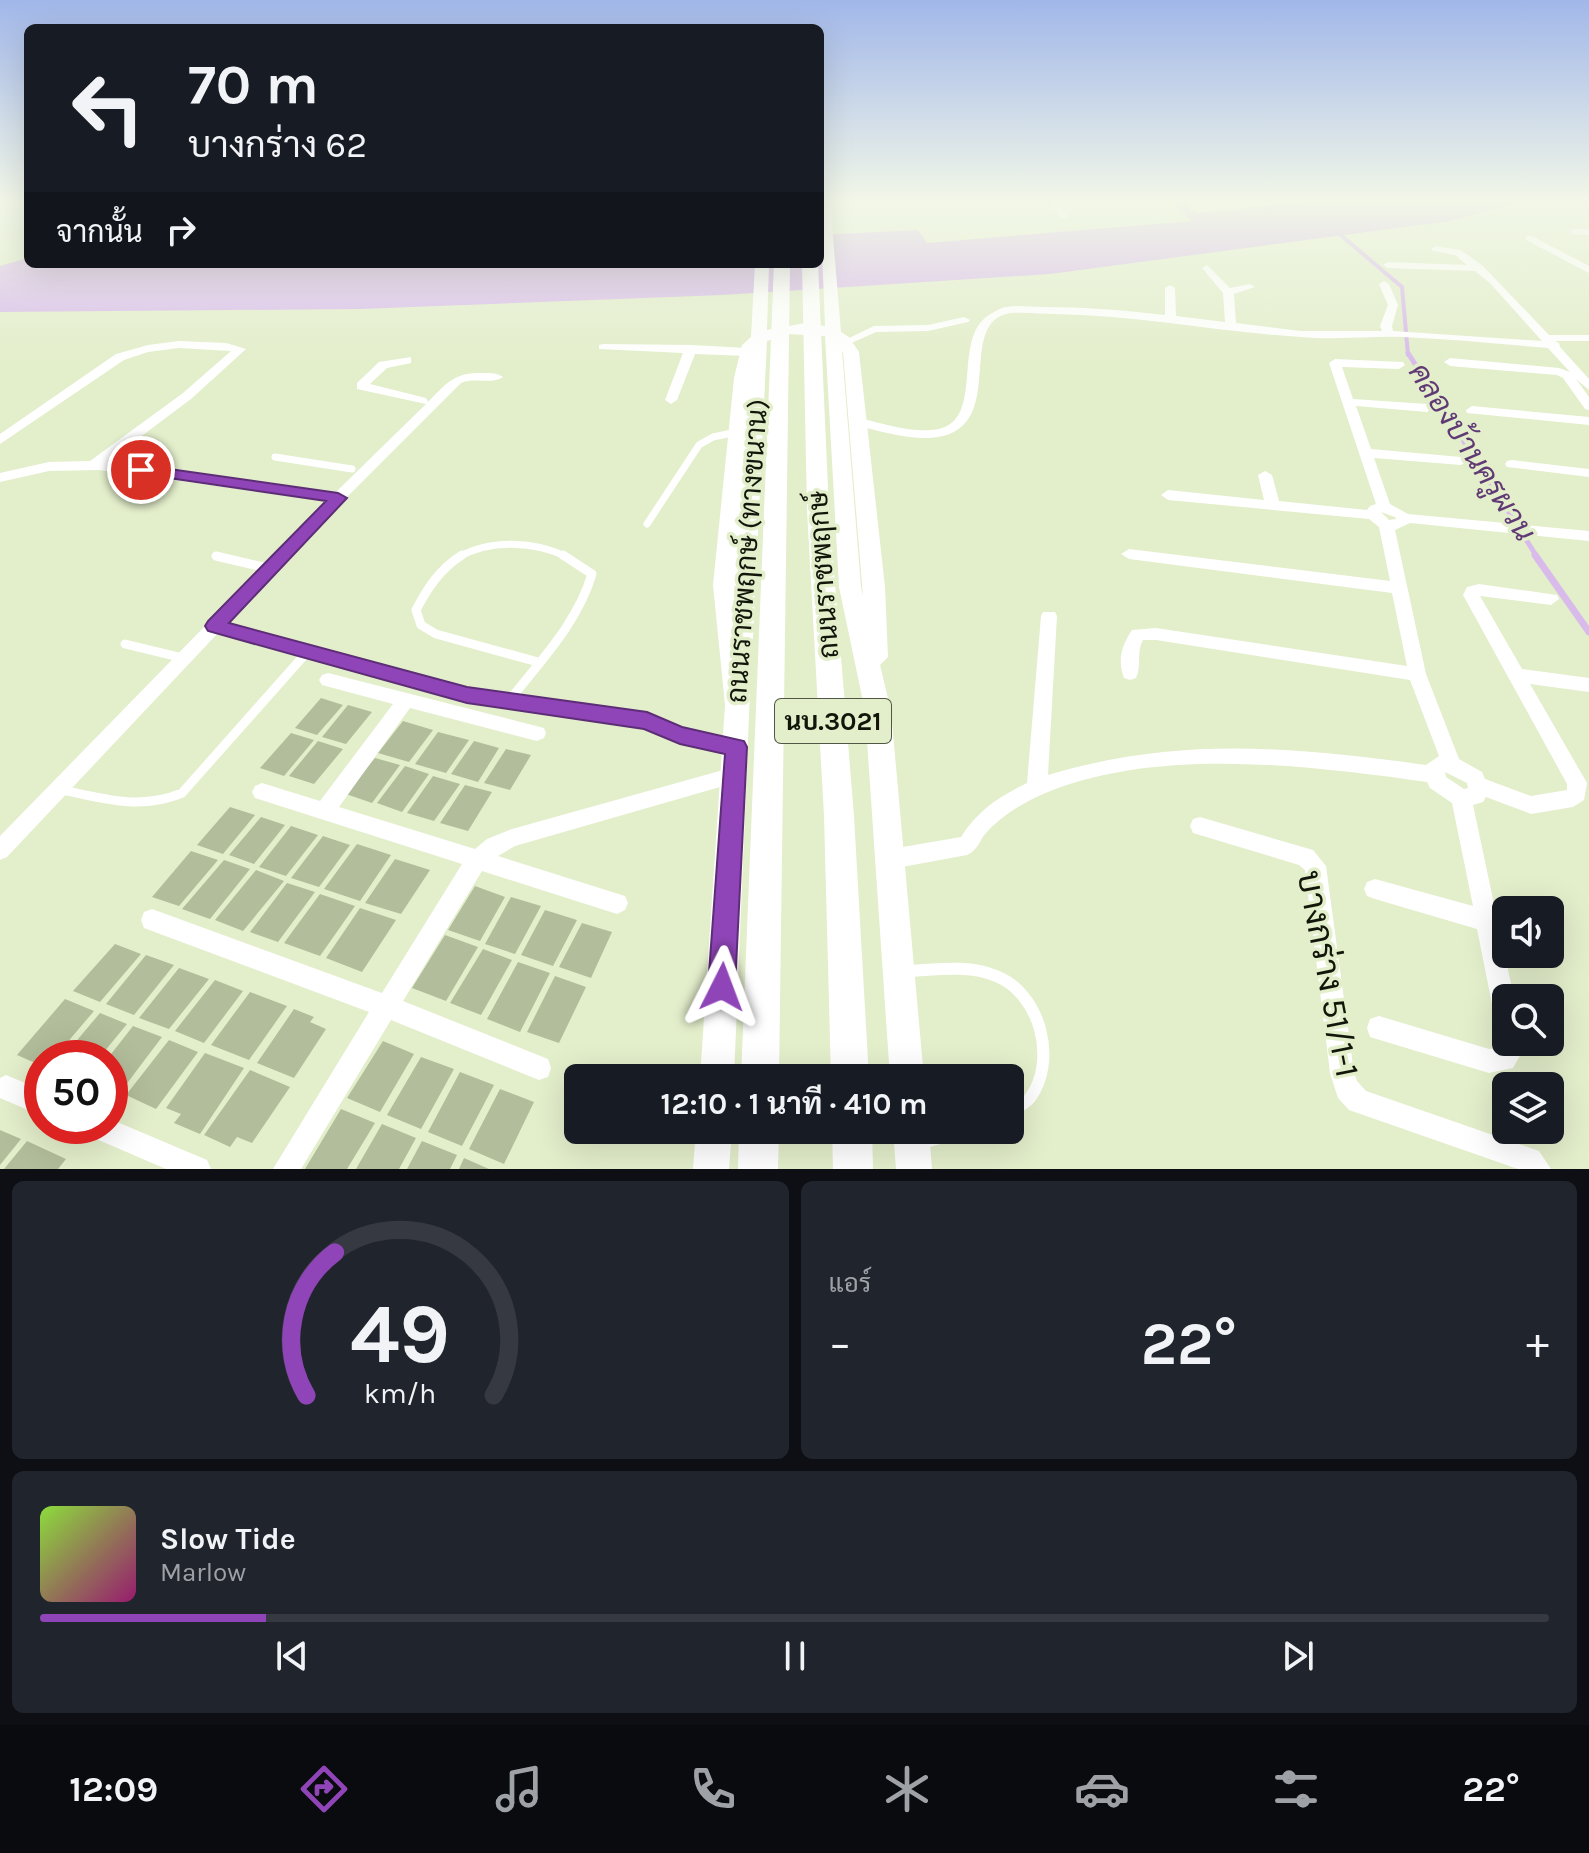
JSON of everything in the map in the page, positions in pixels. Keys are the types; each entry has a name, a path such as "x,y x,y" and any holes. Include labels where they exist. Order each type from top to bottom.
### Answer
{"main road":[{"name":"นบ.3021","path":"830,256 849,420 850,587 878,711 906,1064"},
{"name":"ถนนราชพฤกษ์ (ทางขนาน)","path":"718,1064 762,268"},
{"name":"ถนนราชพฤกษ์","path":"760,1064 782,268"},
{"name":"ถนนราชพฤกษ์","path":"810,268 818,510 839,816 849,1064"},
{"path":"737,704 724,585 747,352 758,339 785,331 819,330 842,336 851,352 849,420"},
{"path":"711,1169 713,1144"},
{"path":"758,1169 759,1144"},
{"path":"852,1144 853,1169"}],"street":[{"path":"1463,256 1479,268 1552,342 1589,386"},
{"path":"1562,256 1589,270"},
{"path":"1388,265 1479,268"},
{"path":"1207,268 1228,292 1231,326"},
{"path":"1384,284 1393,309 1386,326 1389,334"},
{"path":"1228,292 1250,287"},
{"path":"1170,288 1171,318"},
{"path":"849,420 920,434 950,430 967,410 978,335 993,314 1023,308 1107,311 1301,334 1403,334 1552,342 1589,338"},
{"path":"847,342 874,329 928,328 964,320"},
{"path":"0,440 120,357 166,346 240,349 187,396 94,465"},
{"path":"603,347 747,352"},
{"path":"671,400 691,348"},
{"path":"407,360 388,362 361,386 422,401"},
{"path":"1450,362 1559,372 1567,375 1589,406"},
{"path":"1399,365 1335,363 1387,516 1398,588 1417,674 1451,764"},
{"path":"331,497 352,469 453,371"},
{"path":"0,850 215,626 331,497 457,380 466,376 497,377"},
{"path":"1347,402 1427,408"},
{"path":"1472,410 1589,421"},
{"path":"1365,453 1461,461"},
{"path":"0,478 26,469 63,464 94,465 331,497"},
{"path":"1512,464 1589,473"},
{"path":"1265,475 1273,505"},
{"path":"1168,495 1589,536"},
{"path":"1129,554 1398,588"},
{"path":"891,859 967,845 980,825 1037,786 1114,766 1161,760 1321,759 1434,775 1444,789 1470,791 1531,805 1573,798 1583,784 1471,595 1473,591 1551,599"},
{"path":"1037,786 1049,616"},
{"path":"215,626 467,695 647,721 735,761"},
{"path":"1130,673 1130,647 1138,634 1156,634 1417,674"},
{"path":"1516,675 1589,685"},
{"path":"328,680 537,733"},
{"path":"324,811 406,700"},
{"path":"286,1169 477,860 494,846 512,838 735,761"},
{"path":"1434,775 1437,765 1451,764 1469,772 1487,921 1500,984"},
{"path":"262,792 617,903"},
{"name":"บางกร่าง 51/1-1","path":"1200,826 1306,857 1315,866 1347,1089 1358,1101 1530,1160 1538,1169"},
{"path":"1375,889 1487,921"},
{"path":"152,920 385,1006 539,1068"},
{"path":"1379,1028 1489,1061 1506,1056"},
{"path":"6,1088 24,1096"},
{"path":"128,1139 198,1169"}],"lane":[{"path":"647,524 699,445 713,437 738,432"},
{"path":"275,457 352,469"},
{"path":"509,701 580,609 589,591 592,574 581,563 553,552 498,543 469,550 446,565 416,610 421,625 436,634 538,662"},
{"path":"216,556 267,568"},
{"path":"125,644 184,658"},
{"path":"57,789 143,806 166,802 182,793 309,651"},
{"path":"899,972 969,969 1000,976 1022,995 1037,1022 1045,1061 1030,1099 1024,1103"}],"shaded area":[{"path":"824,256 1189,256 1050,274 722,295 361,309 0,312 0,266 24,259 24,268 824,268"}],"building":[{"path":"321,698 343,705 317,735 295,728"},
{"path":"348,705 372,712 346,744 322,737"},
{"path":"403,721 433,730 409,762 378,753"},
{"path":"438,732 469,740 446,773 415,764"},
{"path":"291,733 314,740 284,776 260,768"},
{"path":"318,741 343,749 314,784 289,776"},
{"path":"474,741 499,748 478,782 451,774"},
{"path":"506,749 531,755 510,790 484,783"},
{"path":"375,758 400,765 372,803 346,794"},
{"path":"405,766 429,774 402,812 377,803"},
{"path":"433,776 460,784 434,821 407,813"},
{"path":"465,785 492,792 468,831 440,823"},
{"path":"230,807 255,815 223,854 197,845"},
{"path":"261,817 285,825 254,864 229,855"},
{"path":"291,826 318,835 286,876 259,867"},
{"path":"323,836 350,845 319,887 291,878"},
{"path":"357,844 391,855 360,901 324,889"},
{"path":"191,851 218,860 179,906 152,897"},
{"path":"395,859 430,870 401,914 365,903"},
{"path":"224,860 250,869 210,919 182,909"},
{"path":"256,870 284,881 243,931 215,920"},
{"path":"287,883 315,892 278,942 250,932"},
{"path":"475,886 505,897 480,941 448,930"},
{"path":"320,894 355,906 320,956 284,943"},
{"path":"511,897 541,906 515,954 485,944"},
{"path":"360,908 396,920 362,972 326,958"},
{"path":"545,910 577,920 553,966 521,955"},
{"path":"582,923 612,932 591,978 559,967"},
{"path":"445,935 478,947 446,1001 412,988"},
{"path":"115,944 141,954 100,1002 73,991"},
{"path":"483,949 512,960 481,1015 450,1003"},
{"path":"146,955 174,965 134,1015 106,1004"},
{"path":"518,962 550,973 520,1032 487,1019"},
{"path":"179,968 209,979 169,1029 139,1018"},
{"path":"555,976 586,987 559,1043 527,1032"},
{"path":"215,980 243,991 204,1043 175,1031"},
{"path":"250,992 287,1006 249,1060 211,1045"},
{"path":"65,999 94,1011 69,1040 30,1040"},
{"path":"294,1009 314,1017 310,1022 326,1029 294,1078 257,1063"},
{"path":"100,1013 127,1024 114,1040 77,1040"},
{"path":"133,1026 162,1037 128,1082 128,1040 122,1040"},
{"path":"169,1040 198,1052 156,1109 128,1096"},
{"path":"383,1041 414,1054 380,1112 347,1098"},
{"path":"205,1053 244,1068 200,1134 174,1123 181,1114 166,1108"},
{"path":"421,1057 454,1069 421,1129 387,1115"},
{"path":"250,1070 290,1087 252,1143 237,1137 230,1147 204,1135"},
{"path":"460,1072 494,1085 462,1146 428,1132"},
{"path":"500,1089 534,1102 504,1164 469,1149"},
{"path":"341,1109 375,1123 347,1169 305,1169"},
{"path":"382,1124 416,1138 399,1169 356,1169"},
{"path":"0,1130 21,1139 0,1165"},
{"path":"422,1141 457,1155 450,1169 407,1169"},
{"path":"25,1144 34,1144 66,1159 58,1169 4,1169"},
{"path":"464,1158 489,1169 459,1169"}],"waterway":[{"name":"คลองบ้านครูผวน","path":"1365,256 1402,287 1408,355"},
{"name":"คลองบ้านครูผวน","path":"1408,353 1537,557"},
{"name":"คลองบ้านครูผวน","path":"1535,555 1589,632"}],"route":[{"path":"141,470 338,498 267,568 215,626 467,695 647,721 680,735 737,747 722,987"}]}
